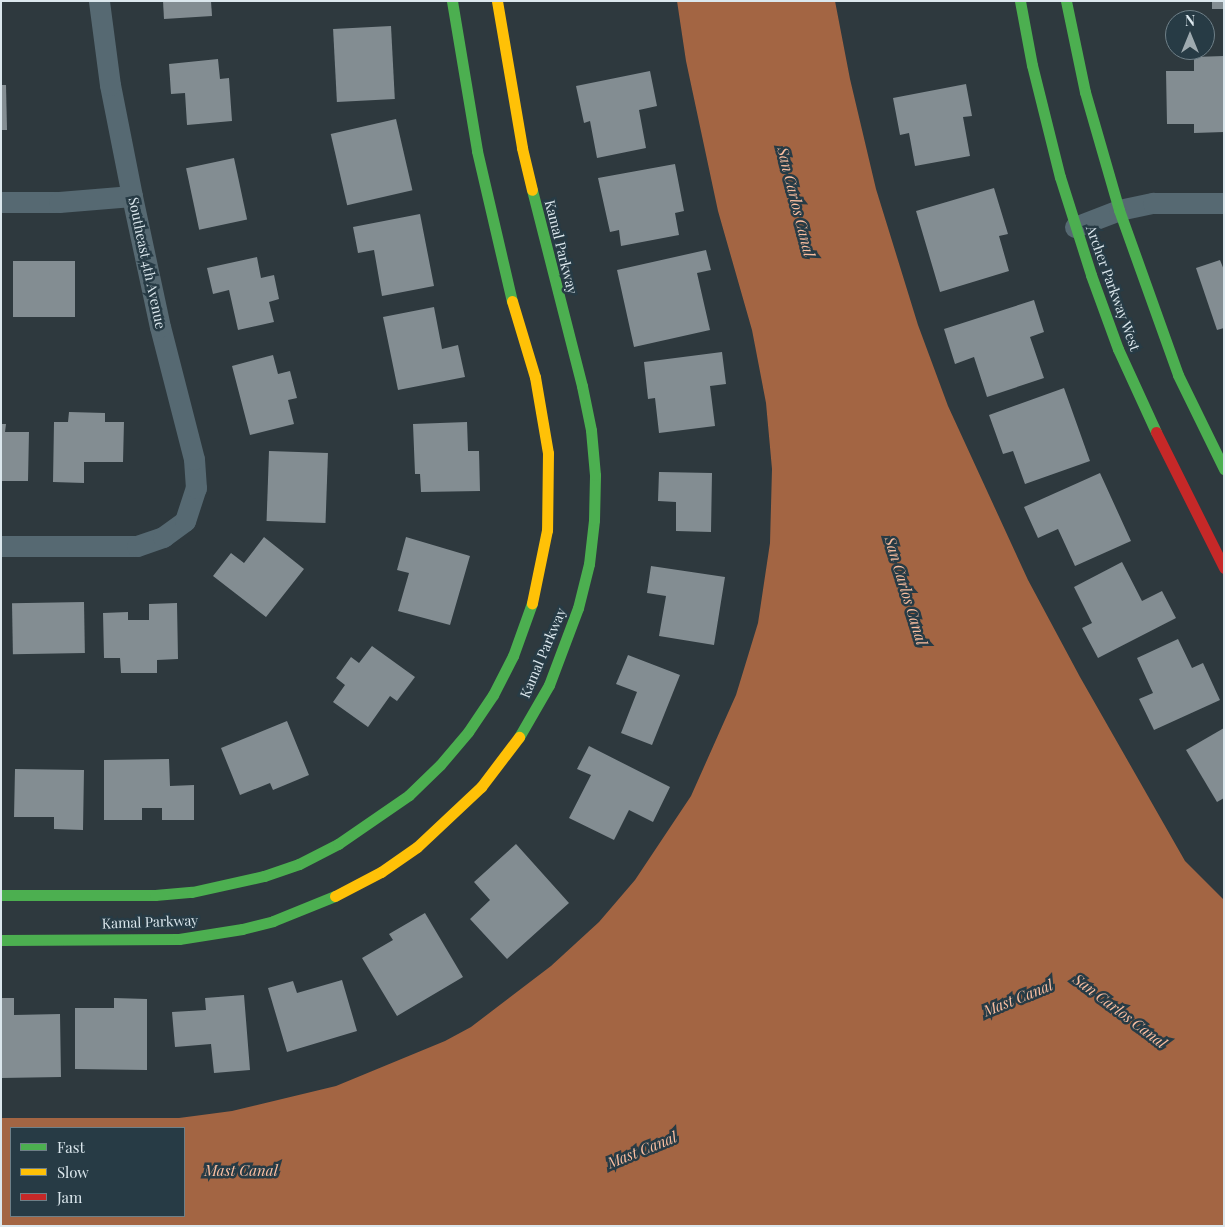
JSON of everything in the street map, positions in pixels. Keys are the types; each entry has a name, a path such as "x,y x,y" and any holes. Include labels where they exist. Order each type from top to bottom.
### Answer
{"street":[{"name":"Southeast 4th Avenue","path":"1,546 137,546 163,537 185,521 196,488 194,459 160,327 132,196 110,85 99,1"},
{"name":"Kamal Parkway","path":"1,895 155,895 192,892 264,876 299,864 338,844 374,821 409,794 440,765 473,724 493,695 513,656 529,615 540,573 547,530 548,453 535,377 506,277 477,151 452,1"},
{"name":"Kamal Parkway","path":"1,940 180,939 242,929 273,921 343,893 381,872 417,847 457,812 481,787 507,755 530,721 549,685 578,608 588,564 594,520 595,475 591,430 582,386 543,240 522,148 497,1"},
{"name":"Archer Parkway West","path":"1020,1 1032,65 1060,177 1075,227 1118,349 1168,459 1224,568"},
{"path":"1066,1 1071,33 1085,92 1119,210 1178,375 1224,469"},
{"path":"1,202 59,202 132,196"},
{"path":"1075,227 1119,210 1153,203 1224,203"}],"water":[{"path":"677,1 835,1 850,79 876,189 918,325 948,406 1028,580 1080,677 1185,861 1224,900 1224,1226 1,1226 1,1118 179,1118 232,1111 336,1086 445,1041 471,1027 551,966 599,922 635,880 691,796 736,695 758,623 770,543 772,469 766,403 752,330 718,211 686,61"}],"building":[{"path":"163,1 211,1 212,16 164,19"},
{"path":"1212,1 1224,1 1224,9 1212,9"},
{"path":"391,26 395,99 337,102 333,29"},
{"path":"1215,56 1224,56 1224,132 1194,133 1194,124 1167,124 1166,71 1194,71 1194,60 1215,60"},
{"path":"218,59 220,79 229,78 232,121 187,125 185,93 171,94 169,64"},
{"path":"650,71 657,106 639,110 646,148 597,158 590,121 584,123 576,86"},
{"path":"966,84 972,116 963,117 970,156 915,166 909,133 900,135 893,98"},
{"path":"1,85 6,85 7,130 1,130"},
{"path":"396,119 412,190 347,205 331,134"},
{"path":"234,158 247,220 199,230 186,168"},
{"path":"675,164 684,211 675,213 679,235 621,246 619,230 610,232 598,178"},
{"path":"994,188 1008,234 999,236 1009,271 940,292 916,211"},
{"path":"420,214 434,286 382,296 374,250 358,253 353,227"},
{"path":"706,250 711,270 697,273 710,330 634,347 617,270"},
{"path":"257,257 261,278 274,275 279,299 269,302 274,322 238,330 229,290 213,294 207,268"},
{"path":"1220,260 1224,270 1224,328 1217,330 1196,268"},
{"path":"13,261 75,261 75,317 13,317"},
{"path":"1034,300 1044,332 1030,337 1044,378 987,397 974,357 955,364 944,329"},
{"path":"434,307 442,349 458,345 465,377 398,390 383,317"},
{"path":"722,352 726,384 710,386 715,426 659,433 655,398 648,399 644,362"},
{"path":"273,355 278,374 290,371 297,398 288,400 294,424 250,435 232,366"},
{"path":"1064,388 1090,461 1025,484 1013,451 1003,454 989,415"},
{"path":"69,412 105,413 105,422 124,422 123,462 84,462 84,483 53,482 54,422 68,422"},
{"path":"467,422 468,451 479,451 480,491 421,492 420,474 415,474 413,424"},
{"path":"1,424 6,424 5,432 29,432 28,481 1,481"},
{"path":"269,451 328,453 326,523 267,521"},
{"path":"659,472 712,473 711,532 676,531 676,502 658,501"},
{"path":"1100,473 1131,541 1075,566 1058,529 1038,538 1024,507"},
{"path":"264,537 304,569 266,617 213,576 231,553 244,563"},
{"path":"406,537 470,556 450,625 398,611 409,573 397,570"},
{"path":"1122,562 1142,601 1162,591 1176,618 1098,658 1082,628 1092,623 1074,587"},
{"path":"651,566 725,577 714,645 659,636 666,596 647,593"},
{"path":"84,602 85,653 13,654 12,603"},
{"path":"177,603 178,659 157,660 157,673 121,673 120,658 104,658 103,613 128,612 128,620 149,620 149,604"},
{"path":"1178,639 1192,668 1203,663 1220,700 1154,730 1139,699 1153,693 1137,658"},
{"path":"372,646 415,677 397,701 390,696 368,727 333,702 345,685 336,678 351,657 359,663"},
{"path":"628,655 680,675 652,745 621,733 637,692 616,684"},
{"path":"287,721 309,775 273,790 270,783 240,795 221,748"},
{"path":"1224,728 1224,798 1217,802 1186,750"},
{"path":"589,746 670,787 653,822 629,810 614,840 569,818 591,775 577,769"},
{"path":"169,759 170,786 194,785 194,820 162,820 162,808 142,808 142,820 104,820 104,760"},
{"path":"15,769 84,770 83,830 54,829 54,817 14,817"},
{"path":"516,844 569,903 507,959 470,919 490,900 474,882"},
{"path":"425,913 463,977 397,1016 362,958 393,940 389,934"},
{"path":"342,980 357,1031 287,1052 268,988 293,981 297,993"},
{"path":"244,995 250,1070 214,1073 211,1044 175,1047 172,1012 206,1010 205,998"},
{"path":"1,998 14,998 14,1015 60,1014 61,1077 1,1078"},
{"path":"114,998 147,999 147,1070 75,1069 75,1008 114,1008"}],"traffic: fast":[{"path":"452,1 477,151 512,301"},
{"path":"1020,1 1032,65 1060,177 1091,275 1118,349 1156,432"},
{"path":"1066,1 1085,92 1119,210 1178,375 1224,469"},
{"path":"519,737 549,685 578,608 589,564 594,520 595,475 591,430 582,386 532,190"},
{"path":"1,895 155,895 192,892 264,876 299,864 338,844 409,795 440,765 468,732 493,695 513,656 532,603"},
{"path":"1,940 179,939 242,929 273,921 335,896"}],"traffic: slow":[{"path":"497,1 522,148 532,190"},
{"path":"512,301 535,377 548,453 547,530 532,603"},
{"path":"335,896 381,872 417,847 481,787 519,737"}],"traffic: jam":[{"path":"1156,432 1224,568"}],"water label":[{"name":"San Carlos Canal","path":"796,202"},
{"name":"San Carlos Canal","path":"906,591"},
{"name":"Mast Canal","path":"1018,998"},
{"name":"San Carlos Canal","path":"1120,1011"},
{"name":"Mast Canal","path":"642,1150"},
{"name":"Mast Canal","path":"241,1171"}]}
